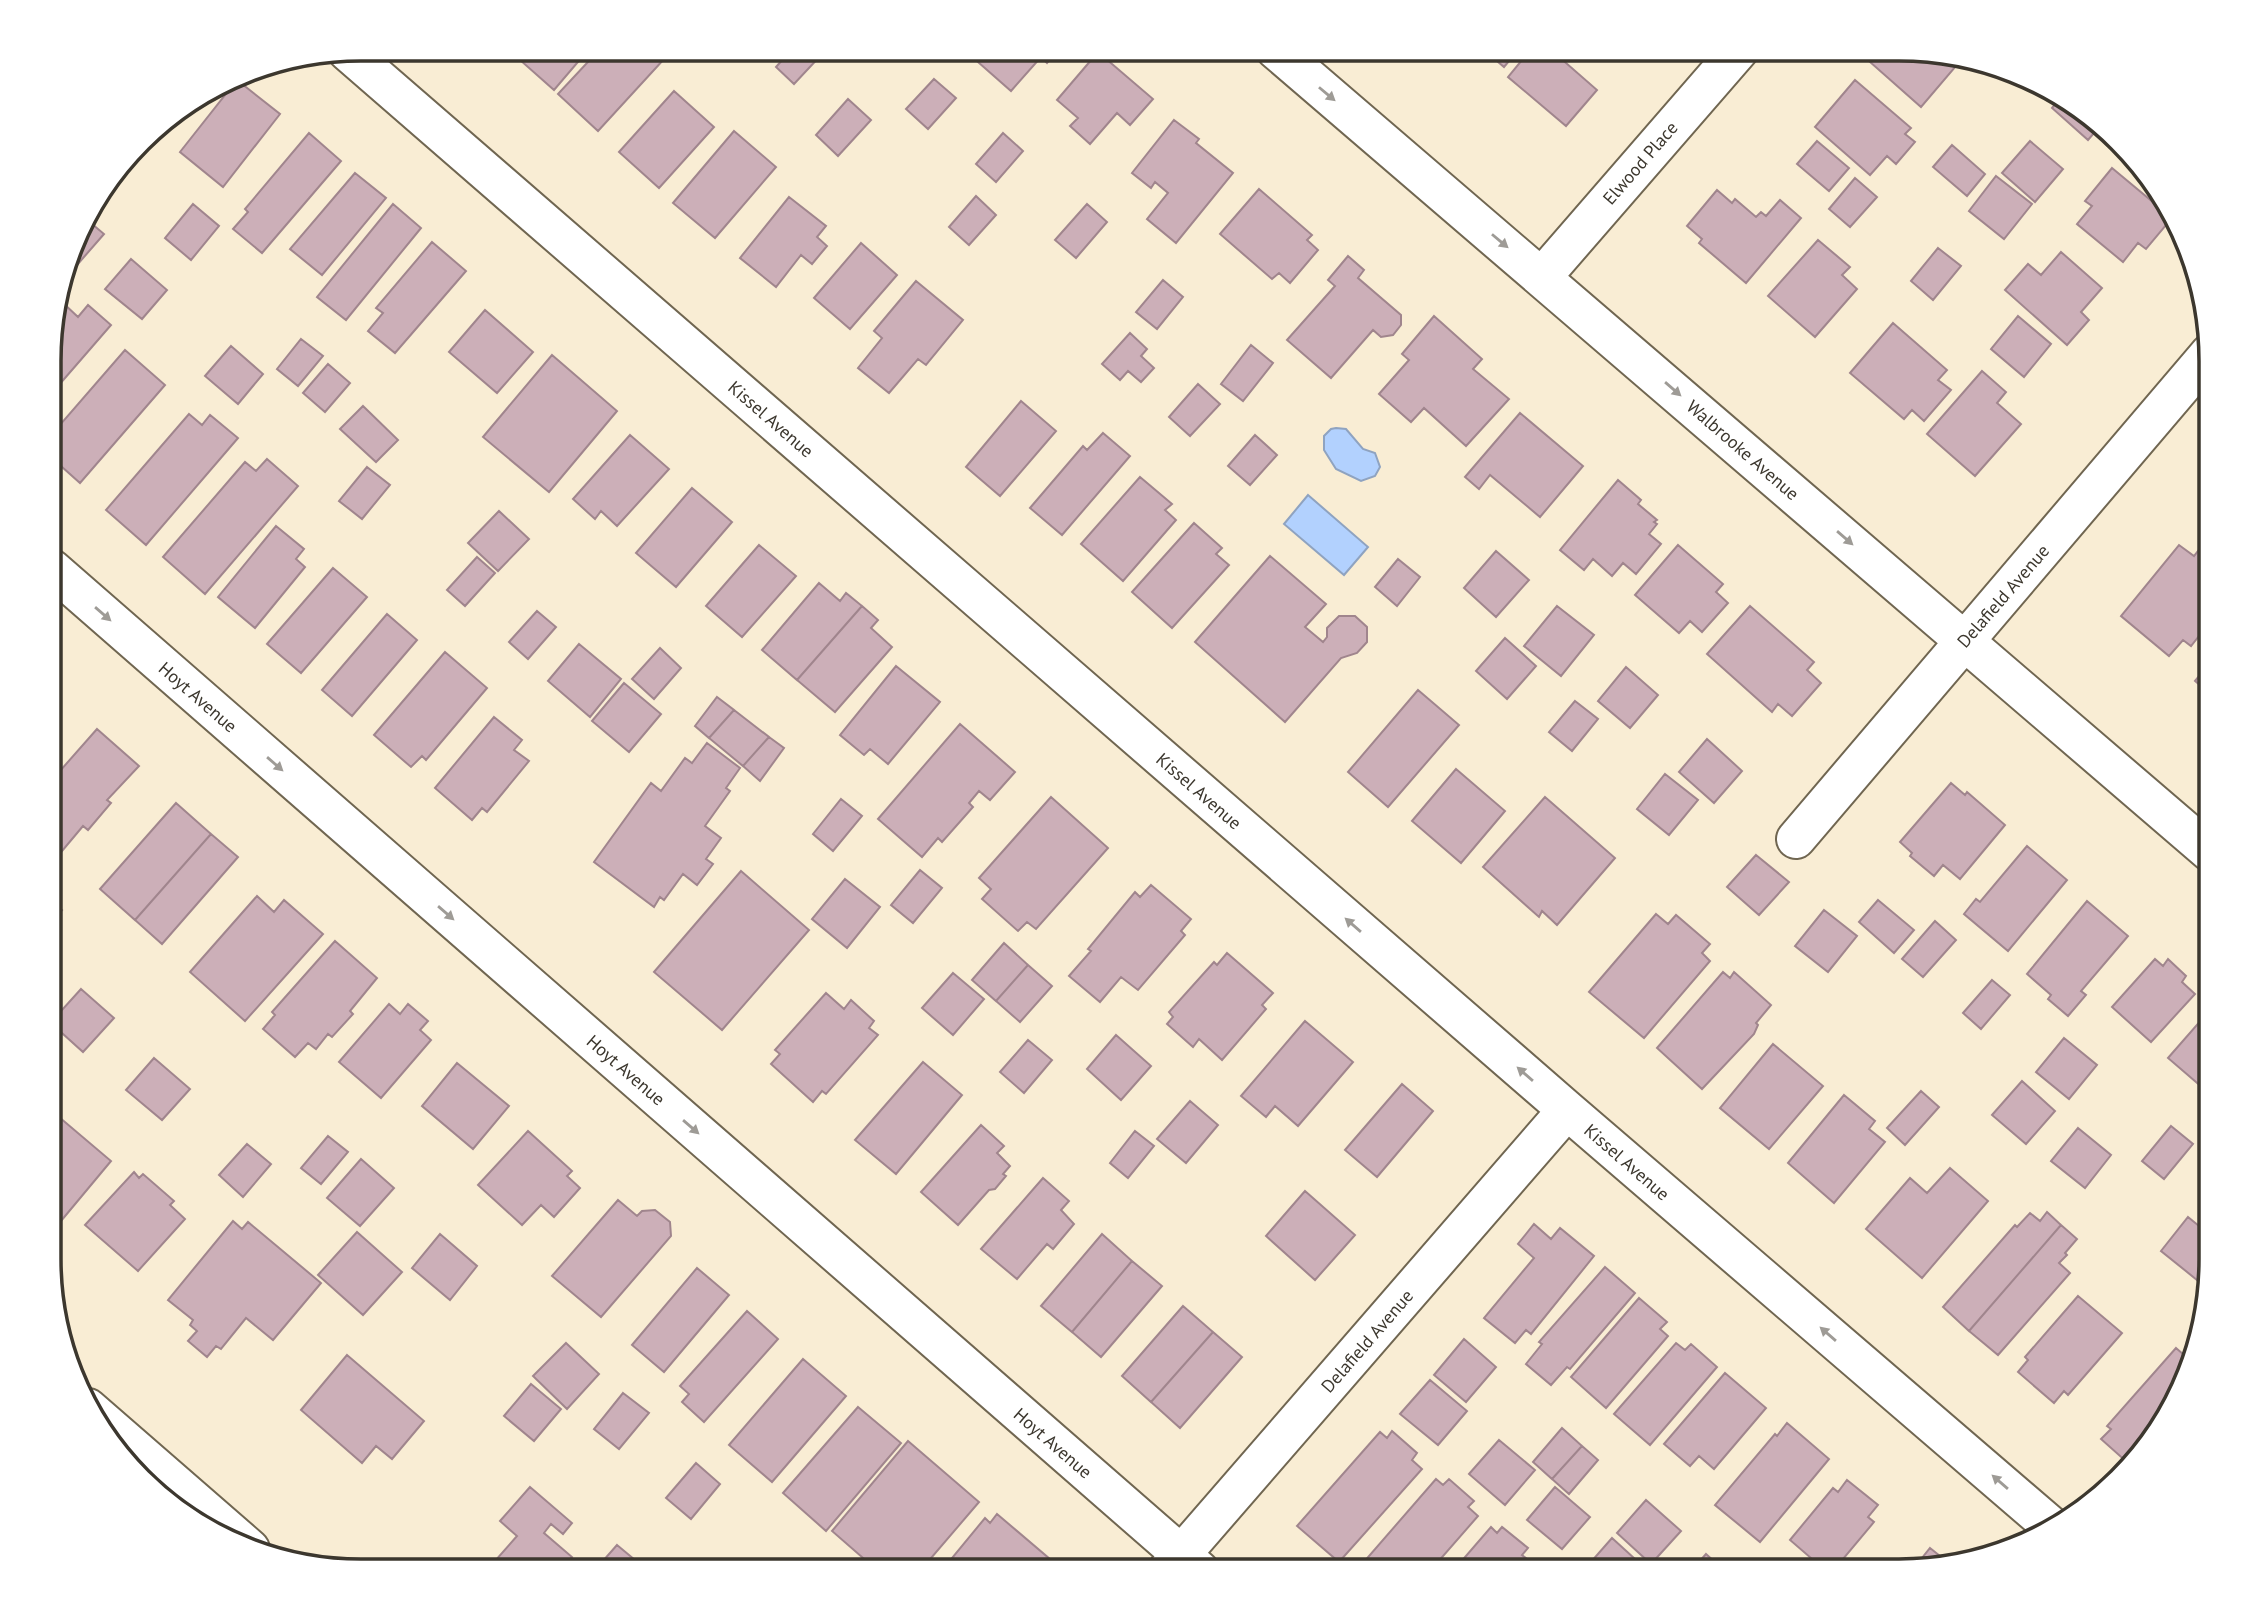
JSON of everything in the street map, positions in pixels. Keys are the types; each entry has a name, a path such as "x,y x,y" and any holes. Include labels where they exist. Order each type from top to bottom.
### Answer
{"street":[{"name":"Kissel Avenue","path":"360,61 1567,1110 2045,1521"},
{"name":"Walbrooke Avenue","path":"1289,61 2199,842"},
{"name":"Elwood Place","path":"1542,277 1729,61"},
{"name":"Delafield Avenue","path":"1796,839 2199,366"},
{"name":"Hoyt Avenue","path":"61,577 1176,1559"},
{"name":"Delafield Avenue","path":"1188,1559 1567,1110"},
{"path":"117,1433 223,1525"}],"water":[{"path":"1336,428 1346,429 1363,449 1375,453 1380,467 1375,476 1361,481 1336,469 1324,450 1324,436"},
{"path":"1308,495 1368,547 1344,575 1284,524"}],"building":[{"path":"521,61 579,61 554,90"},
{"path":"589,61 662,61 598,131 558,94"},
{"path":"781,61 816,61 794,84 776,67"},
{"path":"977,61 1037,61 1011,91"},
{"path":"1090,61 1109,61 1153,99 1130,125 1117,113 1090,144 1070,126 1078,118 1057,100"},
{"path":"1497,61 1509,61 1504,67"},
{"path":"1521,61 1564,61 1597,90 1566,126 1508,77"},
{"path":"1870,62 1919,62 1955,67 1921,107"},
{"path":"934,79 956,98 928,129 906,109"},
{"path":"1855,80 1911,128 1905,134 1915,142 1896,164 1887,156 1870,175 1815,127"},
{"path":"243,85 280,114 223,187 180,152 227,92"},
{"path":"674,91 714,127 659,188 619,152"},
{"path":"848,99 871,120 838,156 816,135"},
{"path":"2055,105 2094,133 2088,140 2052,108"},
{"path":"1174,120 1199,139 1196,143 1233,173 1176,243 1147,219 1168,193 1155,182 1151,188 1132,173"},
{"path":"734,131 776,167 715,238 673,203"},
{"path":"309,133 341,161 262,253 233,229 248,212 245,209"},
{"path":"1003,133 1023,151 996,182 976,164"},
{"path":"1817,141 1849,168 1829,191 1797,164"},
{"path":"2030,141 2063,169 2035,202 2002,173"},
{"path":"1952,145 1985,174 1967,196 1933,167"},
{"path":"2112,168 2154,203 2166,225 2146,249 2138,243 2123,262 2077,224 2092,206 2085,201"},
{"path":"355,173 386,198 322,275 290,249"},
{"path":"1996,176 2032,204 2004,239 1969,211"},
{"path":"1855,178 1877,197 1850,227 1829,209"},
{"path":"1259,189 1312,235 1307,240 1318,250 1290,283 1279,273 1272,279 1220,234"},
{"path":"1717,190 1732,203 1735,199 1756,217 1761,212 1766,216 1780,200 1801,218 1746,283 1699,243 1702,239 1687,226"},
{"path":"976,196 996,215 969,245 949,227"},
{"path":"789,197 826,226 817,237 827,246 812,264 801,255 776,287 740,258"},
{"path":"193,204 219,226 191,260 165,238"},
{"path":"393,204 421,228 346,320 317,297"},
{"path":"1087,204 1107,222 1076,258 1055,240"},
{"path":"94,225 104,234 77,265 84,246"},
{"path":"1818,240 1850,267 1842,275 1857,289 1815,337 1768,296"},
{"path":"432,242 466,271 395,353 368,331 383,313 376,308"},
{"path":"861,243 897,275 850,329 814,298"},
{"path":"1938,248 1961,266 1933,300 1911,281"},
{"path":"2061,252 2102,288 2081,312 2089,320 2067,345 2005,290 2028,264 2041,275"},
{"path":"1348,256 1364,270 1358,278 1401,315 1401,325 1393,335 1381,337 1373,330 1331,378 1287,340 1335,286 1328,280"},
{"path":"131,259 167,290 142,319 105,289"},
{"path":"1163,280 1183,297 1157,329 1136,312"},
{"path":"916,281 963,320 926,365 918,359 889,393 858,368 882,338 874,331"},
{"path":"88,305 111,325 61,383 66,306 78,317"},
{"path":"485,310 533,352 497,393 449,352"},
{"path":"1434,316 1482,359 1473,369 1509,399 1466,446 1424,408 1411,422 1379,394 1409,360 1402,354"},
{"path":"2018,316 2051,344 2024,377 1991,349"},
{"path":"1893,323 1947,370 1938,380 1951,390 1924,421 1912,410 1904,419 1850,373"},
{"path":"1130,333 1147,349 1141,356 1154,368 1141,382 1128,371 1120,380 1102,364"},
{"path":"301,339 323,356 298,386 277,369"},
{"path":"1251,345 1273,363 1243,401 1221,384"},
{"path":"231,346 263,374 238,404 205,376"},
{"path":"125,350 165,385 80,483 61,466 61,424"},
{"path":"552,355 617,411 549,492 483,437"},
{"path":"328,364 350,383 325,412 303,393"},
{"path":"1982,371 2006,392 1997,403 2021,424 1975,476 1927,434"},
{"path":"1198,384 1220,404 1190,436 1169,417"},
{"path":"1021,401 1056,431 1000,496 966,467"},
{"path":"363,406 398,440 376,462 340,429"},
{"path":"1520,413 1583,466 1540,517 1490,475 1479,489 1465,477"},
{"path":"189,414 202,425 210,415 238,438 146,545 106,510"},
{"path":"1103,433 1130,456 1062,535 1030,508 1083,446 1087,450"},
{"path":"630,435 669,469 617,526 601,511 595,519 573,499"},
{"path":"1255,435 1277,455 1250,485 1228,466"},
{"path":"267,459 298,486 205,594 163,557 245,462 256,471"},
{"path":"367,467 390,485 362,519 339,501"},
{"path":"1140,477 1172,504 1165,510 1176,520 1123,581 1081,544"},
{"path":"1618,480 1641,500 1638,504 1657,520 1649,534 1661,544 1636,574 1623,563 1612,576 1593,559 1584,570 1560,550"},
{"path":"692,488 732,522 676,587 636,553"},
{"path":"499,511 529,539 498,571 468,543"},
{"path":"1194,523 1222,548 1216,554 1229,565 1172,628 1132,592"},
{"path":"276,526 304,549 296,559 305,567 255,628 218,597"},
{"path":"759,545 796,576 742,637 706,606"},
{"path":"1678,545 1723,584 1716,592 1728,603 1702,632 1690,621 1679,633 1635,595"},
{"path":"2179,545 2194,556 2199,550 2199,636 2191,646 2183,640 2169,656 2121,616"},
{"path":"1496,551 1529,580 1496,617 1464,588"},
{"path":"1270,556 1326,604 1305,627 1323,642 1327,637 1327,628 1339,616 1355,616 1367,627 1367,642 1357,653 1341,658 1285,722 1195,642"},
{"path":"477,557 495,573 465,606 447,590"},
{"path":"1398,559 1420,577 1397,606 1375,587"},
{"path":"333,568 367,597 301,673 267,644"},
{"path":"819,583 840,601 846,593 862,606 797,680 762,650"},
{"path":"862,606 878,620 871,628 892,647 835,712 797,680"},
{"path":"1557,606 1594,635 1561,676 1524,646"},
{"path":"1750,606 1814,662 1807,670 1821,683 1792,716 1778,704 1772,712 1707,654"},
{"path":"537,611 556,627 528,659 509,642"},
{"path":"387,614 417,640 352,716 322,690"},
{"path":"1505,638 1536,666 1507,699 1476,671"},
{"path":"579,644 621,679 590,717 548,681"},
{"path":"660,648 681,668 654,699 632,679"},
{"path":"445,652 487,688 426,760 422,756 411,767 374,735"},
{"path":"896,666 940,702 888,764 870,749 864,755 840,735"},
{"path":"1626,667 1658,695 1630,728 1598,701"},
{"path":"624,683 661,714 629,752 592,721"},
{"path":"1418,690 1459,725 1388,807 1348,772"},
{"path":"717,697 734,710 709,738 695,726"},
{"path":"1575,701 1598,719 1572,751 1549,732"},
{"path":"734,710 769,737 743,766 709,738"},
{"path":"494,717 522,740 514,750 529,761 487,812 482,808 472,820 435,788"},
{"path":"960,724 1015,772 990,800 979,791 969,803 973,807 942,842 938,838 922,857 878,819"},
{"path":"97,729 139,766 107,800 111,803 88,830 83,826 61,852 61,770"},
{"path":"769,737 784,748 760,781 743,766"},
{"path":"1707,739 1742,771 1714,803 1679,772"},
{"path":"707,743 740,768 726,788 730,791 705,826 721,838 706,859 713,864 697,885 683,874 664,900 660,897 654,907 594,862 651,783 661,791 685,758 692,763"},
{"path":"1456,769 1505,811 1461,863 1412,821"},
{"path":"1665,774 1698,800 1669,835 1637,809"},
{"path":"1951,783 1965,795 1967,792 2005,825 1960,879 1943,865 1934,876 1910,856 1912,853 1900,842"},
{"path":"1051,797 1108,848 1036,929 1027,922 1018,931 982,899 991,889 979,878"},
{"path":"1545,797 1615,858 1557,925 1542,911 1539,917 1483,867"},
{"path":"841,799 862,816 833,851 813,834"},
{"path":"176,803 211,834 135,920 100,889"},
{"path":"211,834 238,857 162,944 135,920"},
{"path":"2027,846 2067,880 2008,951 1964,914 1976,899 1980,902"},
{"path":"1756,855 1789,882 1759,915 1727,887"},
{"path":"920,870 942,888 913,923 891,905"},
{"path":"741,871 809,930 722,1030 654,972"},
{"path":"845,879 880,907 847,948 812,919"},
{"path":"1151,885 1191,919 1181,931 1185,935 1138,990 1121,977 1100,1002 1069,976 1135,892 1140,897"},
{"path":"257,896 274,912 284,900 323,934 245,1021 190,972"},
{"path":"1878,900 1914,930 1894,953 1859,922"},
{"path":"2087,901 2128,936 2081,991 2086,995 2068,1016 2048,999 2051,995 2027,974"},
{"path":"1824,910 1857,936 1828,972 1795,946"},
{"path":"1656,914 1668,924 1676,915 1710,944 1702,953 1710,961 1644,1038 1589,992"},
{"path":"1935,921 1956,940 1923,977 1902,959"},
{"path":"335,941 377,978 350,1011 353,1014 332,1037 328,1034 316,1049 308,1043 295,1057 263,1029 275,1015 272,1012"},
{"path":"1004,943 1028,965 996,1001 972,980"},
{"path":"1227,953 1273,993 1262,1005 1266,1009 1222,1060 1199,1039 1193,1047 1167,1024 1173,1017 1169,1012 1214,962 1217,965"},
{"path":"2155,959 2163,966 2168,959 2186,976 2182,982 2195,994 2151,1042 2112,1007"},
{"path":"1028,965 1052,986 1020,1022 996,1001"},
{"path":"1723,972 1730,978 1734,972 1771,1005 1756,1023 1758,1025 1754,1034 1702,1089 1657,1048"},
{"path":"953,973 984,999 953,1035 922,1008"},
{"path":"1992,980 2010,995 1981,1029 1963,1013"},
{"path":"81,989 114,1018 83,1052 61,1032 61,1011"},
{"path":"826,993 844,1009 851,1000 874,1021 869,1028 878,1035 826,1094 822,1091 813,1102 771,1064 780,1054 775,1050"},
{"path":"389,1004 400,1014 408,1004 428,1021 420,1030 431,1040 381,1098 339,1062"},
{"path":"1305,1021 1353,1062 1298,1126 1275,1106 1266,1117 1241,1096"},
{"path":"2199,1023 2199,1085 2168,1058"},
{"path":"1116,1035 1151,1066 1121,1100 1087,1069"},
{"path":"2064,1038 2097,1065 2069,1099 2036,1072"},
{"path":"1028,1040 1052,1060 1024,1093 1000,1072"},
{"path":"1773,1044 1823,1086 1769,1149 1720,1108"},
{"path":"154,1058 190,1089 162,1120 126,1090"},
{"path":"923,1062 962,1095 896,1174 855,1140"},
{"path":"457,1063 509,1106 473,1149 422,1106"},
{"path":"2022,1081 2055,1111 2026,1144 1992,1115"},
{"path":"1402,1084 1433,1111 1377,1177 1345,1150"},
{"path":"1921,1091 1939,1107 1905,1145 1887,1128"},
{"path":"1844,1095 1875,1121 1869,1129 1885,1142 1834,1203 1788,1163"},
{"path":"1190,1101 1218,1125 1186,1163 1157,1139"},
{"path":"61,1119 111,1161 61,1221"},
{"path":"981,1125 1004,1146 997,1153 1010,1166 1003,1174 1006,1176 995,1189 989,1190 958,1225 921,1192"},
{"path":"2171,1126 2193,1144 2164,1179 2142,1161"},
{"path":"2078,1128 2111,1155 2085,1188 2051,1161"},
{"path":"528,1131 572,1171 567,1176 580,1188 554,1217 541,1205 522,1225 478,1185"},
{"path":"1135,1131 1154,1146 1128,1178 1110,1163"},
{"path":"328,1136 348,1152 321,1184 301,1168"},
{"path":"247,1144 271,1164 243,1197 219,1175"},
{"path":"361,1159 394,1188 360,1226 327,1198"},
{"path":"1950,1168 1988,1201 1922,1278 1866,1229 1910,1178 1927,1193"},
{"path":"134,1172 139,1178 143,1174 174,1201 170,1205 185,1219 138,1271 85,1225"},
{"path":"1043,1178 1069,1201 1061,1210 1074,1224 1053,1249 1047,1244 1017,1279 981,1249"},
{"path":"1305,1191 1355,1235 1315,1280 1266,1236"},
{"path":"618,1200 637,1216 642,1211 655,1210 670,1222 671,1236 601,1317 552,1276"},
{"path":"2047,1212 2061,1225 1969,1331 1943,1307 2015,1225 2017,1227 2030,1213 2040,1221"},
{"path":"2188,1217 2199,1226 2197,1280 2161,1251"},
{"path":"233,1221 242,1229 248,1222 321,1283 273,1340 246,1318 221,1349 216,1346 207,1357 188,1341 197,1331 190,1325 193,1320 168,1300"},
{"path":"1534,1224 1551,1239 1560,1228 1594,1256 1531,1334 1526,1330 1515,1343 1484,1318 1534,1258 1518,1244"},
{"path":"2061,1225 2077,1239 2059,1263 2070,1273 1998,1355 1969,1331"},
{"path":"357,1232 402,1272 363,1315 318,1275"},
{"path":"440,1234 477,1266 450,1300 412,1268"},
{"path":"1102,1234 1132,1261 1072,1332 1041,1306"},
{"path":"1132,1261 1162,1286 1101,1357 1072,1332"},
{"path":"1605,1267 1635,1293 1570,1369 1567,1367 1551,1385 1526,1364 1542,1344 1539,1342"},
{"path":"697,1268 729,1295 664,1372 632,1345"},
{"path":"2078,1296 2122,1333 2068,1395 2064,1391 2054,1403 2018,1372 2028,1360 2025,1357"},
{"path":"1639,1298 1667,1322 1660,1329 1668,1336 1606,1408 1571,1377"},
{"path":"1183,1306 1213,1332 1151,1402 1122,1376"},
{"path":"747,1311 778,1339 704,1422 682,1402 689,1394 680,1386"},
{"path":"1213,1332 1242,1357 1180,1428 1151,1402"},
{"path":"1464,1339 1496,1367 1466,1402 1434,1375"},
{"path":"566,1343 599,1374 567,1409 533,1376"},
{"path":"1676,1343 1685,1350 1691,1344 1717,1367 1650,1445 1614,1414"},
{"path":"2176,1348 2183,1354 2159,1409 2123,1458 2101,1439 2111,1429 2107,1426"},
{"path":"347,1355 424,1421 392,1459 376,1446 362,1463 301,1410"},
{"path":"803,1359 846,1396 772,1482 729,1445"},
{"path":"1725,1373 1766,1408 1714,1469 1699,1456 1690,1466 1664,1444"},
{"path":"1430,1380 1467,1411 1438,1445 1400,1414"},
{"path":"531,1384 561,1409 534,1441 504,1416"},
{"path":"623,1393 649,1413 619,1449 594,1429"},
{"path":"858,1407 901,1443 826,1531 783,1493"},
{"path":"1787,1423 1829,1459 1760,1542 1715,1505"},
{"path":"1562,1428 1582,1446 1552,1479 1533,1462"},
{"path":"1392,1431 1417,1453 1412,1460 1422,1469 1342,1559 1336,1559 1297,1526 1380,1432 1387,1438"},
{"path":"1499,1440 1535,1470 1505,1505 1469,1474"},
{"path":"908,1441 979,1502 930,1559 864,1559 832,1531"},
{"path":"1582,1446 1598,1460 1569,1494 1552,1479"},
{"path":"696,1463 720,1484 691,1519 666,1498"},
{"path":"1436,1479 1443,1485 1449,1479 1474,1501 1468,1507 1478,1516 1440,1559 1366,1559"},
{"path":"1847,1480 1878,1505 1868,1517 1874,1522 1843,1559 1812,1559 1790,1540 1833,1488 1838,1492"},
{"path":"530,1487 572,1523 563,1534 551,1524 544,1533 572,1557 497,1559 517,1536 500,1521"},
{"path":"1555,1487 1590,1517 1562,1549 1527,1520"},
{"path":"1646,1500 1681,1531 1656,1559 1646,1559 1617,1533"},
{"path":"997,1514 1050,1559 951,1559 985,1518 990,1523"},
{"path":"1491,1527 1497,1533 1502,1527 1528,1548 1522,1555 1527,1559 1463,1559"},
{"path":"1612,1538 1635,1559 1594,1559"},
{"path":"617,1545 634,1559 605,1559"},
{"path":"1930,1548 1940,1556 1938,1556 1922,1558"}]}
